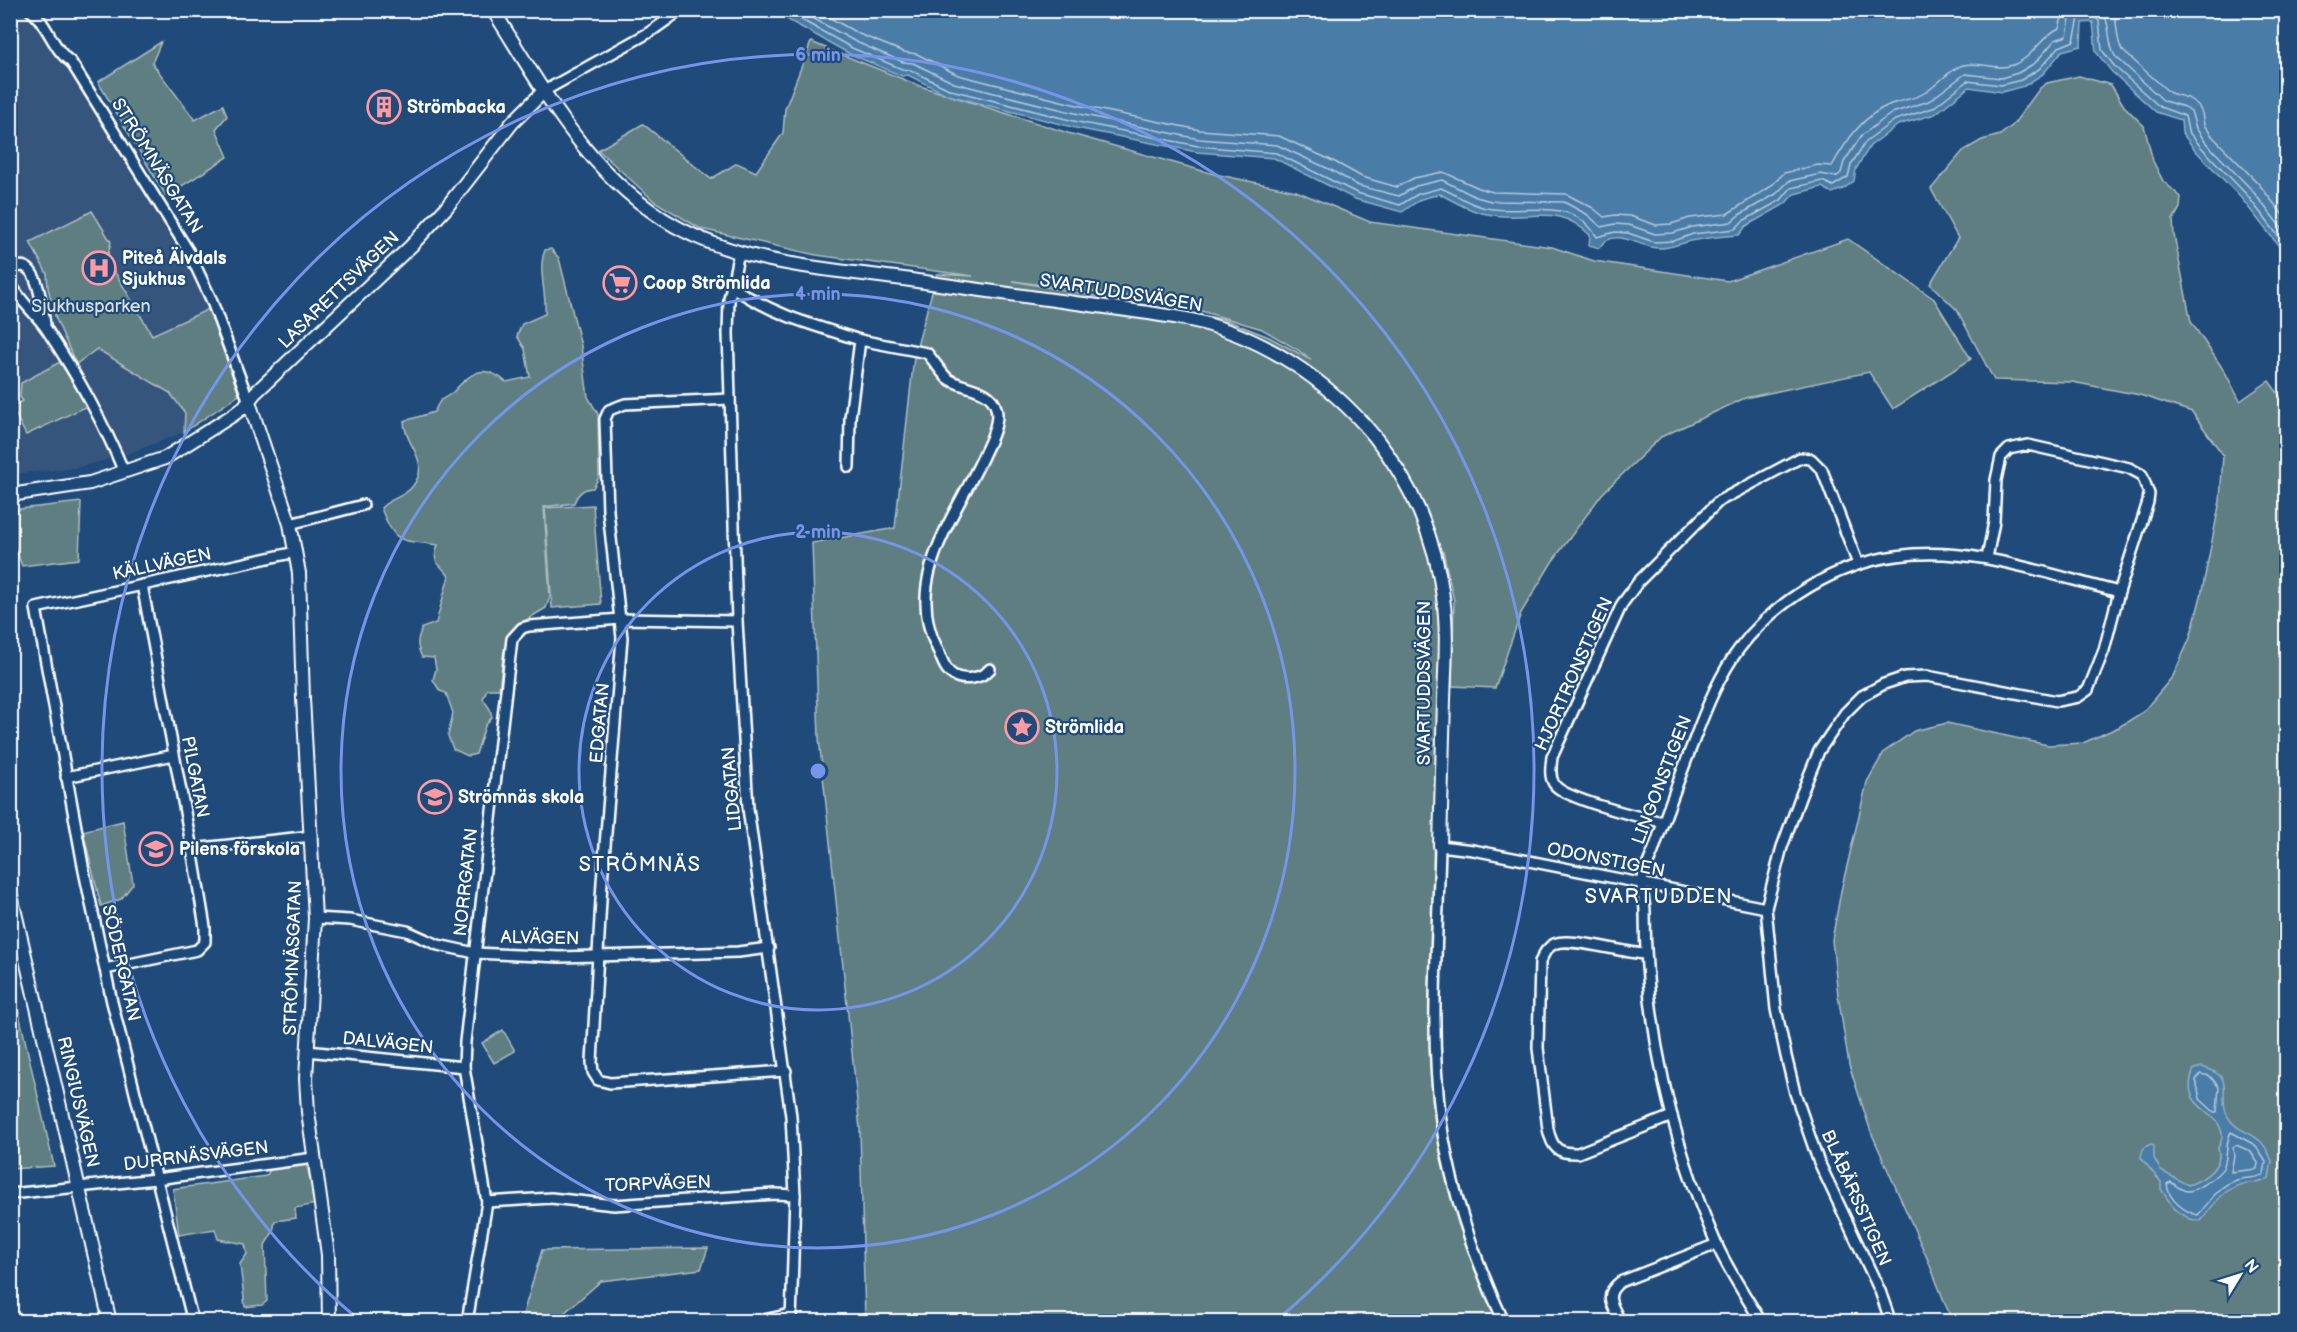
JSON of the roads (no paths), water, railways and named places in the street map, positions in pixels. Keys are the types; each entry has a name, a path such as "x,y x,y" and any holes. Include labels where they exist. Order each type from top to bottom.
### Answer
{"street":[{"name":"STRÖMNÄSGATAN","path":"30,10 38,18 60,53 71,62 189,252 211,299 290,524 301,592 303,698 315,918 307,1051 308,1112 328,1256 328,1322"},
{"name":"SVARTUDDSVÄGEN","path":"493,10 565,126 590,156 618,185 646,207 703,240 739,252 816,267 1188,320 1253,341 1310,374 1362,421 1402,477 1421,514 1433,550 1443,597 1446,651 1435,1041 1442,1122 1461,1213 1479,1264 1504,1322"},
{"path":"544,92 650,32 681,10"},
{"name":"LASARETTSVÄGEN","path":"10,495 90,483 156,462 174,454 233,415 425,232 512,123 544,92"},
{"name":"LIDGATAN","path":"739,252 729,299 728,333 737,621 748,808 791,1116 795,1195 791,1318"},
{"path":"10,271 22,266 31,271 36,278 45,326"},
{"path":"10,282 22,300 45,326 95,409 124,472"},
{"path":"731,286 757,304 800,321 860,340 927,353 947,378 990,398 996,407 996,419 990,442 939,545 928,571 926,590 927,617 933,640 947,670 953,676 973,678 985,675 990,669"},
{"path":"849,467 850,418 860,340"},
{"name":"EDGATAN","path":"730,399 625,404 609,410 605,419 608,511 621,619 621,669 597,955 592,1062 593,1072 598,1080 610,1083 786,1071"},
{"name":"BLÅBÄRSSTIGEN","path":"1888,1322 1881,1291 1818,1160 1796,1093 1776,1010 1766,908 1782,847 1819,751 1845,713 1862,696 1884,684 1905,677 1927,676 2057,701 2078,697 2088,690 2104,650 2119,592 2148,502 2149,494 2142,475 2129,468 2028,445 2009,449 2001,457 1996,480 1994,522 1987,558"},
{"name":"HJORTRONSTIGEN","path":"1663,822 1620,812 1572,795 1555,787 1551,777 1552,757 1622,604 1639,581 1719,501 1800,458 1811,459 1822,470 1858,564"},
{"path":"290,524 363,505"},
{"name":"KÄLLVÄGEN","path":"36,608 296,552"},
{"name":"LINGONSTIGEN","path":"1761,1322 1717,1244 1672,1116 1657,1043 1644,954 1645,908 1642,882 1702,720 1726,669 1739,648 1777,610 1803,591 1858,564 1895,556 1929,553 1987,558 2119,592"},
{"name":"PILGATAN","path":"105,969 197,950 205,942 205,927 192,849 142,585"},
{"name":"SÖDERGATAN","path":"36,608 66,777 105,969 193,1322"},
{"name":"NORRGATAN","path":"467,1322 487,1202 464,1067 465,1042 512,639 522,628 529,626 621,619 737,621"},
{"path":"66,777 174,755"},
{"path":"192,849 312,836"},
{"name":"ODONSTIGEN","path":"1440,846 1473,850 1642,882 1766,908"},
{"name":"RINGIUSVÄGEN","path":"10,891 110,1322"},
{"name":"ALVÄGEN","path":"315,918 350,920 407,931 438,945 475,953 548,956 738,952 768,948"},
{"path":"1644,954 1626,953 1567,940 1556,942 1546,949 1540,962 1538,1048 1548,1129 1556,1148 1565,1153 1578,1153 1672,1116"},
{"name":"DALVÄGEN","path":"307,1051 464,1067"},
{"name":"DURRNÄSVÄGEN","path":"10,1194 156,1179 314,1158"},
{"name":"TORPVÄGEN","path":"487,1202 551,1197 614,1206 775,1194 795,1195"},
{"path":"1621,1322 1610,1295 1612,1288 1620,1282 1717,1244"},
{"path":"755,1322 791,1318"}],"water":[{"path":"772,11 2286,11 2286,255 2241,198 2182,133 2181,120 2156,112 2112,72 2096,52 2093,22 2082,23 2081,46 2062,51 2043,74 2024,86 2002,92 1969,87 1935,114 1898,125 1870,146 1856,169 1854,181 1843,189 1832,193 1822,187 1794,194 1785,204 1746,226 1739,235 1702,239 1663,248 1617,238 1610,239 1599,248 1589,245 1590,235 1577,225 1553,216 1502,216 1481,213 1440,194 1421,199 1402,212 1355,199 1274,158 1197,152 1076,128 948,95 908,75 902,76 850,54"},
{"path":"2202,1067 2213,1071 2223,1081 2225,1107 2230,1120 2262,1143 2272,1161 2269,1178 2232,1188 2220,1197 2201,1221 2190,1219 2174,1209 2161,1189 2161,1182 2141,1158 2143,1149 2151,1144 2154,1146 2154,1158 2161,1171 2188,1185 2206,1176 2215,1166 2218,1161 2218,1148 2222,1134 2214,1118 2200,1107 2191,1092 2190,1082 2194,1069"}],"place":[{"name":"Strömbacka","path":"384,107"},
{"name":"Piteå Älvdals Sjukhus","path":"99,268"},
{"name":"Coop Strömlida","path":"620,283"},
{"name":"Strömlida","path":"1022,727"},
{"name":"Strömnäs skola","path":"435,797"},
{"name":"Pilens förskola","path":"156,849"}],"district":[{"name":"STRÖMNÄS","path":"640,865"},
{"name":"SVARTUDDEN","path":"1659,897"}],"park label":[{"name":"Sjukhusparken","path":"91,306"}]}
